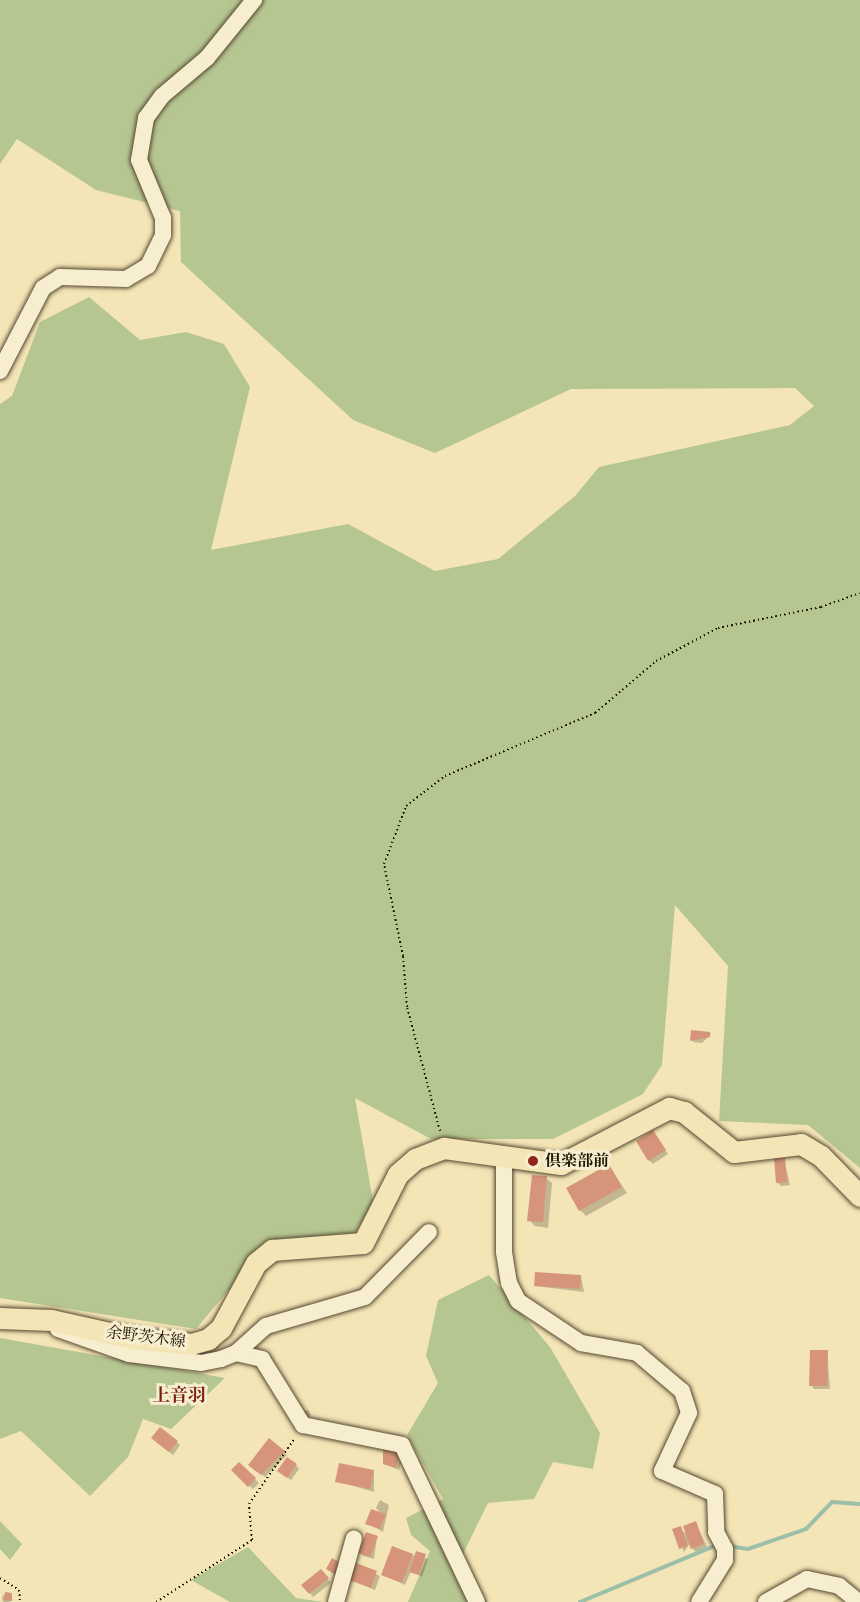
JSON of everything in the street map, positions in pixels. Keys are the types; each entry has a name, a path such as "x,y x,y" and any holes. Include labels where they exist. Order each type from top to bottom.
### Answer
{"main road":[{"path":"444,1148 561,1164 669,1108 684,1112 734,1152 801,1144 821,1156 860,1196"},
{"name":"余野茨木線","path":"0,1318 51,1320 132,1338 191,1344 208,1339 221,1328 256,1263 272,1250 363,1243 398,1174 415,1159 444,1148"}],"street":[{"path":"0,371 43,288 60,277 126,279 148,266 163,235 164,218 140,160 146,118 162,96 207,58 254,0"},
{"path":"504,1158 504,1252 509,1283 518,1301 581,1342 637,1353 682,1391 689,1413 662,1471 715,1494 716,1532 725,1549 725,1560 699,1602"},
{"path":"51,1320 58,1329 129,1354 201,1363 236,1353 266,1326 365,1297 429,1232"},
{"path":"236,1353 262,1359 303,1425 402,1445 477,1602"},
{"path":"336,1602 354,1538"},
{"path":"766,1602 807,1580 839,1586 859,1602"}],"path":[{"path":"444,1148 407,1007 404,956 384,864 406,806 446,776 595,713 656,661 718,628 821,607 860,592"},
{"path":"156,1602 252,1540 249,1504 303,1425"},
{"path":"0,1578 19,1590 20,1602"}],"green space":[{"path":"0,0 860,0 860,1168 808,1125 719,1121 728,966 675,905 662,1065 643,1094 553,1139 431,1139 355,1098 374,1207 349,1240 268,1243 196,1329 0,1298 0,404 12,396 40,322 89,297 140,340 186,332 224,344 250,387 211,550 348,524 435,571 498,559 575,496 599,467 790,425 814,406 795,388 571,389 435,453 353,420 181,262 180,211 96,190 17,139 0,164"},
{"path":"489,1275 550,1347 600,1433 593,1469 553,1462 534,1499 488,1503 455,1570 488,1602 408,1602 430,1551 411,1535 406,1518 443,1499 407,1435 438,1383 426,1356 438,1300"},
{"path":"0,1338 225,1378 171,1429 143,1419 128,1457 90,1496 21,1431 0,1439"},
{"path":"0,1521 22,1544 10,1560 0,1549"},
{"path":"248,1547 296,1598 323,1602 230,1602 191,1580"}],"building":[{"path":"691,1030 710,1032 710,1037 690,1041"},
{"path":"653,1130 666,1150 648,1161 636,1141"},
{"path":"785,1157 787,1182 776,1183 774,1158"},
{"path":"609,1164 622,1187 579,1211 566,1188"},
{"path":"532,1175 547,1176 543,1222 527,1221"},
{"path":"535,1272 581,1275 580,1289 534,1286"},
{"path":"810,1350 828,1350 827,1386 809,1386"},
{"path":"160,1427 178,1441 169,1452 151,1438"},
{"path":"269,1438 285,1451 261,1475 248,1465"},
{"path":"383,1444 400,1451 396,1468 383,1464"},
{"path":"287,1457 297,1464 287,1478 277,1471"},
{"path":"239,1462 256,1478 248,1487 231,1470"},
{"path":"339,1463 374,1470 370,1489 335,1482"},
{"path":"371,1509 386,1514 380,1529 365,1524"},
{"path":"696,1521 704,1544 691,1549 683,1526"},
{"path":"681,1526 688,1546 679,1549 672,1529"},
{"path":"366,1532 378,1536 370,1557 358,1553"},
{"path":"392,1546 413,1554 402,1583 381,1575"},
{"path":"416,1551 426,1554 419,1575 409,1572"},
{"path":"332,1558 346,1566 339,1577 326,1569"},
{"path":"356,1563 377,1571 371,1588 349,1580"},
{"path":"321,1569 329,1578 309,1594 301,1585"},
{"path":"5,1592 12,1593 12,1601 4,1600"}],"waterway":[{"path":"729,1546 748,1549 806,1529 832,1502 860,1504"},
{"path":"580,1602 719,1544"}],"place":[{"name":"倶楽部前","path":"533,1161"}],"district":[{"name":"上音羽","path":"179,1395"}]}
